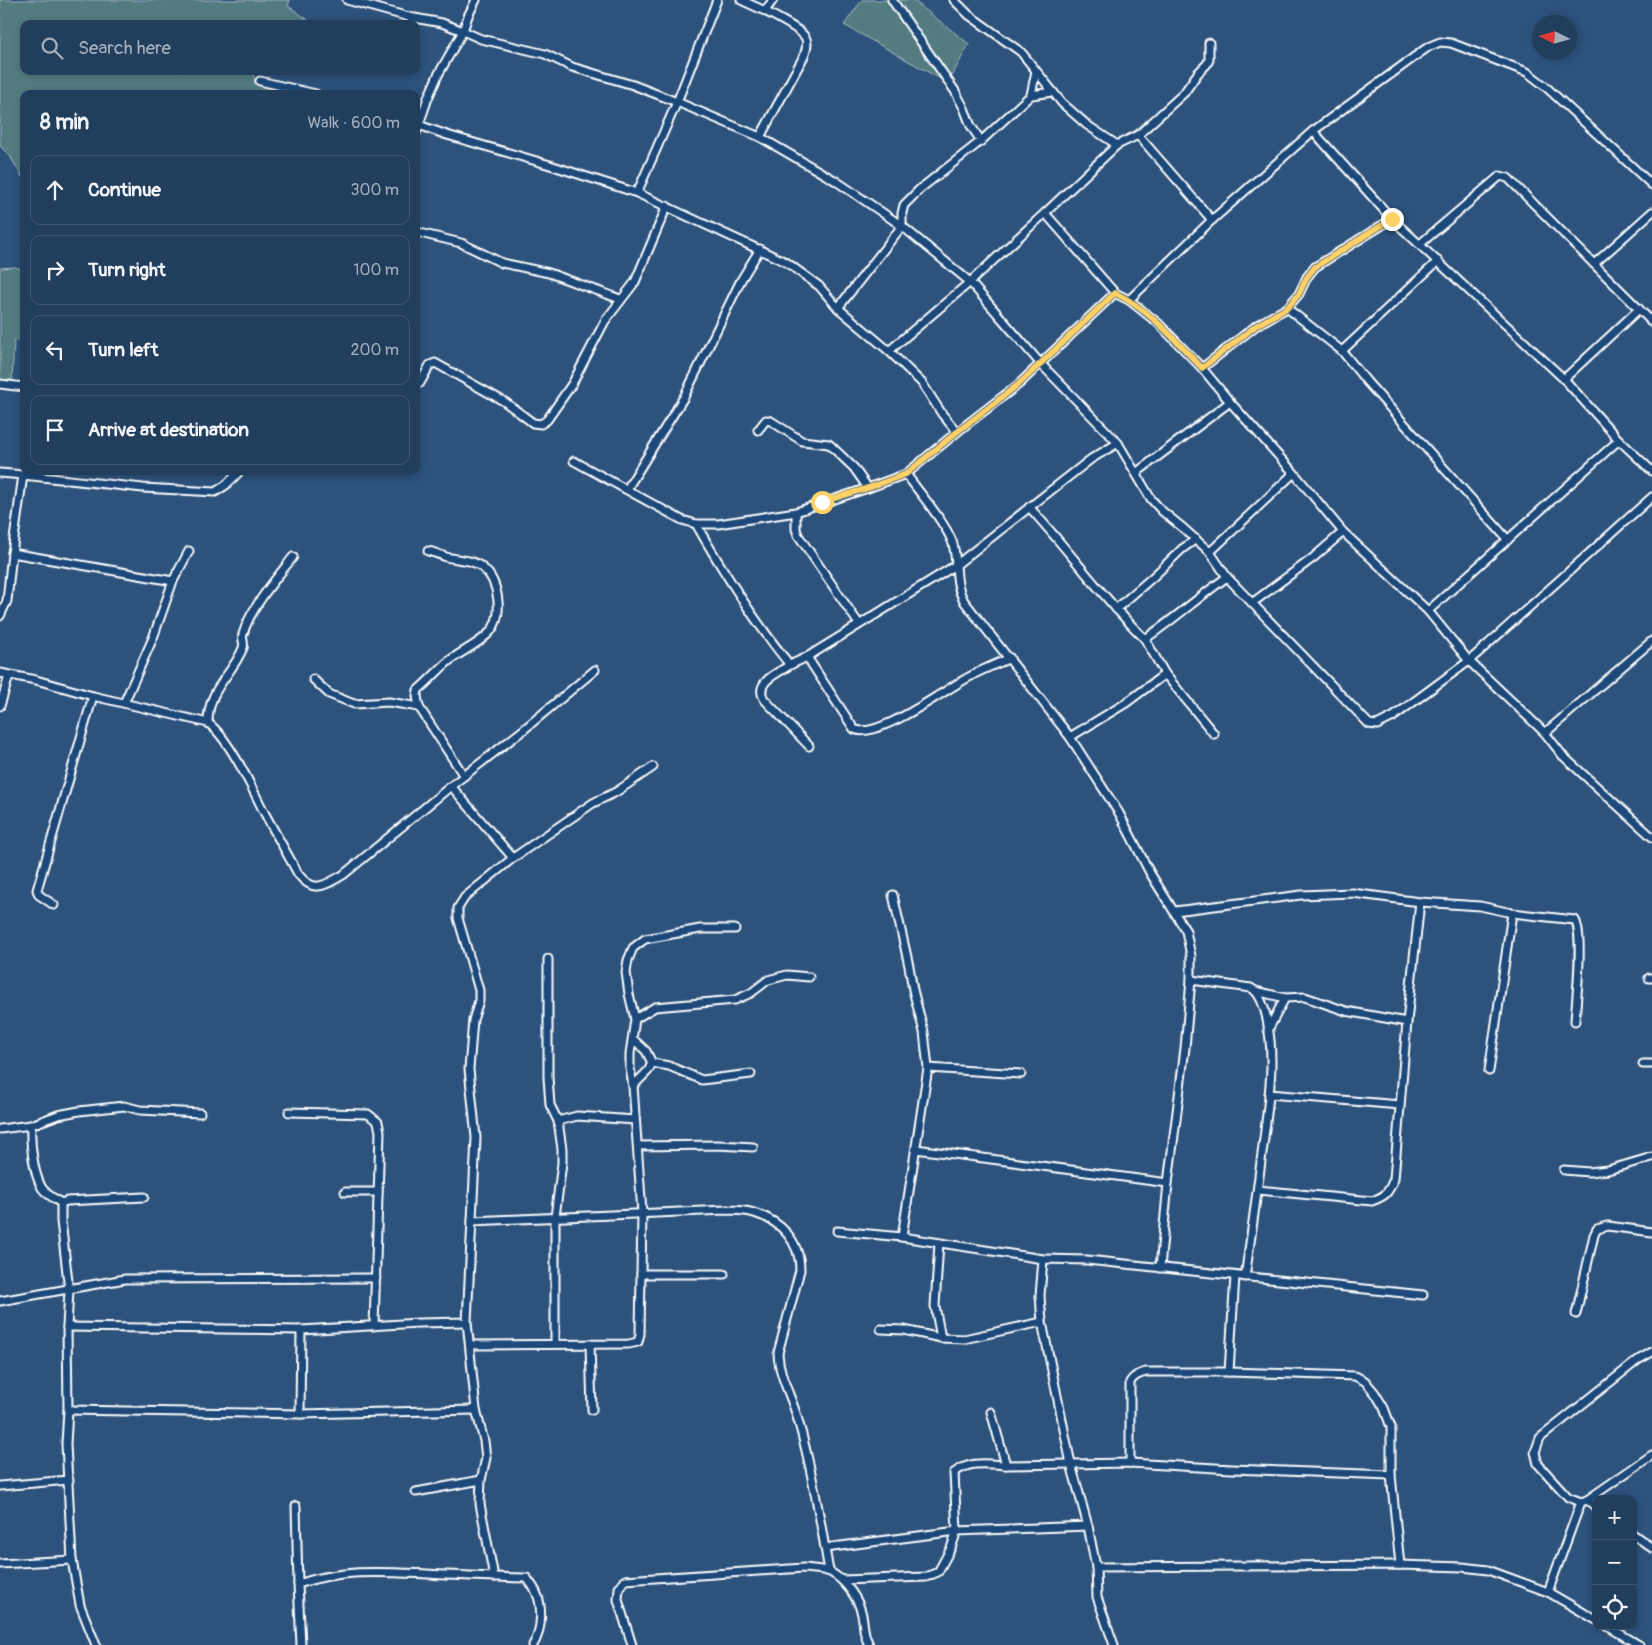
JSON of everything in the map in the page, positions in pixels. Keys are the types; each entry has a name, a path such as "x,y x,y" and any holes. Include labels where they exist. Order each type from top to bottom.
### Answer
{"street":[{"path":"348,0 409,17 442,23 481,40 546,54 572,67 633,85 677,102 760,137 836,181 902,226 970,282 1040,363 1118,443 1151,498 1162,511 1210,552 1227,577 1370,724 1377,725 1393,717 1469,661 1652,497"},
{"path":"420,119 438,75 463,31 476,0"},
{"path":"637,193 677,102 717,0"},
{"path":"741,0 765,10 795,28 805,37 807,46 804,56 760,137"},
{"path":"765,10 773,0"},
{"path":"892,0 955,91 964,108 970,126 981,141"},
{"path":"954,0 969,15 1021,52 1062,103 1087,126 1117,145"},
{"path":"1129,300 1212,220 1314,131 1428,47 1440,42 1451,44 1527,72 1652,185"},
{"path":"889,351 970,282 1117,145 1138,135 1184,94 1209,60 1208,43"},
{"path":"1031,95 1036,71"},
{"path":"260,81 299,90"},
{"path":"838,308 902,226 904,205 920,189 981,141 1031,95 1053,92"},
{"path":"420,125 447,135 637,193 786,262 819,286 838,308 889,351 922,383 942,414 957,432"},
{"path":"1314,131 1392,219 1564,379 1619,440 1652,471"},
{"path":"1138,135 1212,220"},
{"path":"1420,244 1500,176 1504,176 1652,322"},
{"path":"420,383 430,365 435,363 505,402 533,422 541,424 547,420 572,384 604,321 635,282 667,206"},
{"path":"1045,212 1115,293 1129,300 1158,323 1202,368 1343,532 1428,611 1469,661 1544,733 1563,756 1652,837"},
{"path":"1594,264 1652,212"},
{"path":"1202,368 1257,325 1287,308 1299,294 1307,277 1315,267 1392,219"},
{"path":"420,233 461,243 477,249 502,263 549,273 620,299"},
{"path":"627,489 684,398 741,280 760,249"},
{"path":"1342,350 1438,261"},
{"path":"574,461 682,520 696,524 718,524 796,512 906,474 1019,384 1115,293"},
{"path":"1287,308 1342,350 1367,382 1508,540"},
{"path":"1564,379 1639,309"},
{"path":"0,384 20,386"},
{"path":"1136,473 1230,402"},
{"path":"758,430 766,420 771,421 802,441 830,444 854,468 868,488"},
{"path":"1428,611 1619,440"},
{"path":"809,746 764,699 761,694 761,688 765,681 956,565 1091,459 1118,443"},
{"path":"0,473 20,475"},
{"path":"1210,552 1294,473"},
{"path":"906,474 946,530 952,542 957,586 964,601 1010,658 1070,738 1118,813 1150,873 1186,931 1189,942 1190,980 1185,1048 1168,1182 1160,1268"},
{"path":"0,616 7,600 23,475 142,488 215,492 226,486 236,475"},
{"path":"1029,507 1058,538 1116,609 1145,639 1165,674 1214,734"},
{"path":"796,512 796,530 798,535 859,624"},
{"path":"696,524 723,572 774,646 790,665"},
{"path":"1252,603 1298,570 1343,532"},
{"path":"1116,609 1182,549 1196,539"},
{"path":"124,702 152,638 173,581 189,551"},
{"path":"428,551 483,567 491,578 497,594 498,610 495,623 490,631 448,662 418,690 419,707 464,776"},
{"path":"12,553 173,581"},
{"path":"208,723 208,710 213,698 243,648 242,636 246,626 265,594 293,557"},
{"path":"1145,639 1227,577"},
{"path":"1544,733 1652,641"},
{"path":"807,657 854,729 862,731 896,721 970,676 1010,658"},
{"path":"0,673 36,680 93,696 208,723 216,728 237,762 298,874 305,882 313,886 323,886 343,875 595,670"},
{"path":"1070,738 1126,703 1165,674"},
{"path":"0,706 9,676"},
{"path":"313,679 329,694 354,704 389,702 419,707"},
{"path":"54,906 39,895 37,890 93,696"},
{"path":"494,1577 480,1504 481,1480 486,1458 484,1441 476,1410 467,1322 476,1138 469,1069 473,1020 479,990 458,918 458,908 465,897 513,858 592,803 616,792 653,767"},
{"path":"451,786 513,858"},
{"path":"1175,911 1325,893 1352,893 1420,902 1480,906 1512,913 1575,920 1578,925 1579,954 1575,1021"},
{"path":"893,895 924,1032 928,1068 902,1237"},
{"path":"1258,1190 1372,1201 1388,1192 1394,1179 1406,1022 1420,902"},
{"path":"1489,1071 1512,913"},
{"path":"470,1344 629,1344 638,1342 640,1334 642,1214 638,1146 630,1068 635,1019 626,972 628,960 633,948 645,939 700,930 735,929"},
{"path":"548,959 548,1077 550,1105 558,1121 562,1149 562,1164 555,1217 554,1344"},
{"path":"635,1019 655,1007 735,1000 768,980 787,975 809,977"},
{"path":"1190,980 1251,988 1285,998 1305,998 1346,1011 1406,1022"},
{"path":"1245,1277 1258,1190 1269,1094 1271,1055 1264,1006 1256,991"},
{"path":"1268,1030 1285,998"},
{"path":"633,1039 646,1051 652,1063 681,1070 702,1080 751,1074"},
{"path":"633,1086 648,1071 652,1063"},
{"path":"1643,1064 1652,1064"},
{"path":"928,1068 1021,1074"},
{"path":"1269,1094 1400,1105"},
{"path":"0,1129 31,1125 72,1112 124,1106 140,1110 200,1113"},
{"path":"288,1112 368,1114 378,1122 380,1132 374,1326"},
{"path":"558,1121 577,1116 635,1120"},
{"path":"31,1125 30,1137 37,1176 43,1189 61,1204"},
{"path":"638,1146 719,1145 753,1147"},
{"path":"916,1149 1168,1182"},
{"path":"1564,1170 1589,1172 1608,1170 1652,1157"},
{"path":"345,1192 378,1192"},
{"path":"61,1204 67,1201 144,1197"},
{"path":"61,1204 61,1221 69,1290 66,1444 72,1560 80,1605 96,1645"},
{"path":"472,1221 726,1210 753,1212 775,1222 791,1238 800,1258 800,1270 778,1353 779,1367 798,1418 815,1487 829,1571"},
{"path":"1576,1314 1594,1235 1598,1229 1608,1226 1652,1232"},
{"path":"837,1231 902,1237 1044,1259 1087,1260 1423,1295"},
{"path":"939,1243 935,1306 941,1338"},
{"path":"1044,1259 1040,1296 1042,1322 1071,1464 1088,1526 1096,1567 1097,1597 1114,1645"},
{"path":"641,1274 724,1274"},
{"path":"1229,1372 1235,1276"},
{"path":"0,1301 125,1279 376,1278"},
{"path":"67,1327 300,1330 467,1322"},
{"path":"881,1329 904,1330 941,1338 964,1339 1042,1322"},
{"path":"300,1330 300,1414"},
{"path":"590,1344 592,1410"},
{"path":"1592,1505 1568,1497 1538,1464 1535,1452 1537,1444 1540,1438 1638,1360 1652,1352"},
{"path":"1130,1463 1130,1382 1133,1377 1146,1372 1229,1372 1355,1376 1366,1381 1384,1408 1391,1427 1392,1475 1400,1565"},
{"path":"68,1410 300,1414 476,1410"},
{"path":"991,1412 1006,1465"},
{"path":"1548,1592 1584,1501 1652,1455"},
{"path":"842,1580 926,1577 938,1572 951,1548 957,1531 954,1473 962,1466 971,1464 1130,1463 1392,1475"},
{"path":"0,1486 69,1480"},
{"path":"416,1492 481,1480"},
{"path":"296,1506 300,1645"},
{"path":"825,1548 957,1531 1088,1526"},
{"path":"1637,1537 1652,1548"},
{"path":"0,1564 72,1560"},
{"path":"1096,1567 1400,1565 1462,1567 1488,1570 1548,1592 1592,1618"},
{"path":"632,1645 618,1600 619,1588 625,1580 804,1568 829,1571 842,1580 856,1600 862,1615 863,1633 869,1645"},
{"path":"298,1584 340,1573 386,1572 527,1578 536,1591 540,1602 539,1636 534,1645"},
{"path":"1613,1630 1639,1645"}],"green space":[{"path":"0,0 290,0 288,6 307,19 20,20 20,75 254,75 255,84 277,90 20,90 20,173 10,156 0,146"},
{"path":"862,0 913,0 969,44 948,83 844,25"},
{"path":"0,268 20,269 20,341 14,340 12,381 0,379"}],"route":[{"path":"822,502 906,474 1019,384 1115,293 1129,300 1158,323 1202,368 1257,325 1287,308 1299,294 1307,277 1315,267 1392,219"}]}
